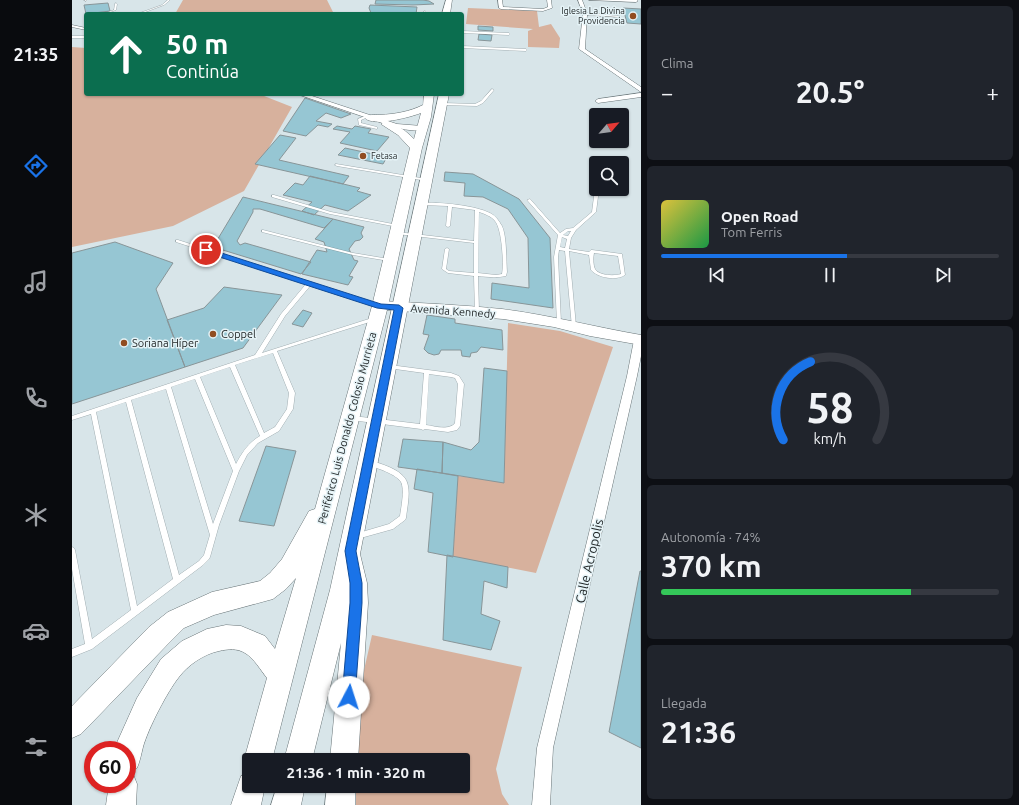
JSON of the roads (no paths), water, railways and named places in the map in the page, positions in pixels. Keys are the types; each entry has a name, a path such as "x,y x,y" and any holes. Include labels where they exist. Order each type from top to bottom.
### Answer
{"main road":[{"path":"446,12 449,0"},
{"path":"375,122 418,112 437,102"},
{"name":"Periférico Luis Donaldo Colosio Murrieta","path":"424,150 422,128 426,117 437,102"},
{"name":"Periférico Luis Donaldo Colosio Murrieta","path":"260,753 379,312 397,229 418,179 437,102"},
{"path":"375,122 402,133 424,150"},
{"name":"Periférico Luis Donaldo Colosio Murrieta","path":"300,753 342,590 399,308 422,204 418,179"},
{"path":"72,725 158,636 176,620 194,610 212,604 265,591 278,581 290,567 329,495"},
{"path":"345,753 356,603 356,583 351,544"},
{"path":"132,741 146,707 170,668 191,650 207,641 226,636 241,638 256,645 282,675"},
{"path":"121,805 122,793"},
{"path":"246,805 249,793"},
{"path":"286,805 289,793"},
{"path":"340,805 341,793"}],"street":[{"path":"500,0 502,8 548,10 550,8 548,0"},
{"path":"580,0 585,14 582,46 584,51 641,90"},
{"path":"591,0 636,2"},
{"path":"585,14 618,16"},
{"path":"72,26 84,29"},
{"path":"598,101 641,95"},
{"path":"307,96 375,122 410,128 422,128"},
{"name":"Avenida Kennedy","path":"379,312 399,308 447,309 503,314 559,323 590,331 640,340"},
{"name":"Calle Acropolis","path":"541,805 545,748 640,340"}],"lane":[{"path":"144,12 163,5 169,0"},
{"path":"109,12 115,10 116,4"},
{"path":"464,32 509,34"},
{"path":"72,37 84,37"},
{"path":"464,47 526,50"},
{"path":"437,102 476,105 482,102 493,90"},
{"path":"337,165 418,179"},
{"path":"273,196 330,213 397,229 415,235 476,242"},
{"path":"574,326 567,250 569,238 574,229 594,212 596,196"},
{"path":"529,200 560,235 569,238"},
{"path":"422,204 464,207 489,215 501,227 504,275 451,273 444,269 447,249"},
{"path":"448,226 450,206"},
{"path":"477,210 477,312"},
{"path":"559,323 556,257 557,248 560,235 567,230 574,229"},
{"path":"263,231 353,254 391,260"},
{"name":"Avenida Kennedy","path":"177,241 309,284 379,312"},
{"path":"557,248 591,254 592,251 596,251 620,255 623,275 617,277 597,274 593,269 591,254"},
{"path":"257,356 284,315 309,284"},
{"path":"72,418 232,365 379,312"},
{"path":"72,653 89,646 177,580 201,564 207,557 213,534 236,471 248,450 256,441 277,429 290,409 292,393 274,350"},
{"path":"232,365 263,437"},
{"path":"350,417 423,428 448,430 456,428 458,424 460,380 454,375 388,367"},
{"path":"423,428 426,372"},
{"path":"197,376 236,471"},
{"path":"168,386 213,534"},
{"path":"128,399 177,580"},
{"path":"93,411 135,611"},
{"path":"351,544 391,528 403,518 406,484 404,479 397,474 368,463"},
{"path":"72,550 89,646"}],"place":[{"name":"Iglesia La Divina Providencia","path":"633,16"},
{"name":"Fetasa","path":"363,156"},
{"name":"Coppel","path":"213,334"},
{"name":"Soriana Híper","path":"124,343"}]}
